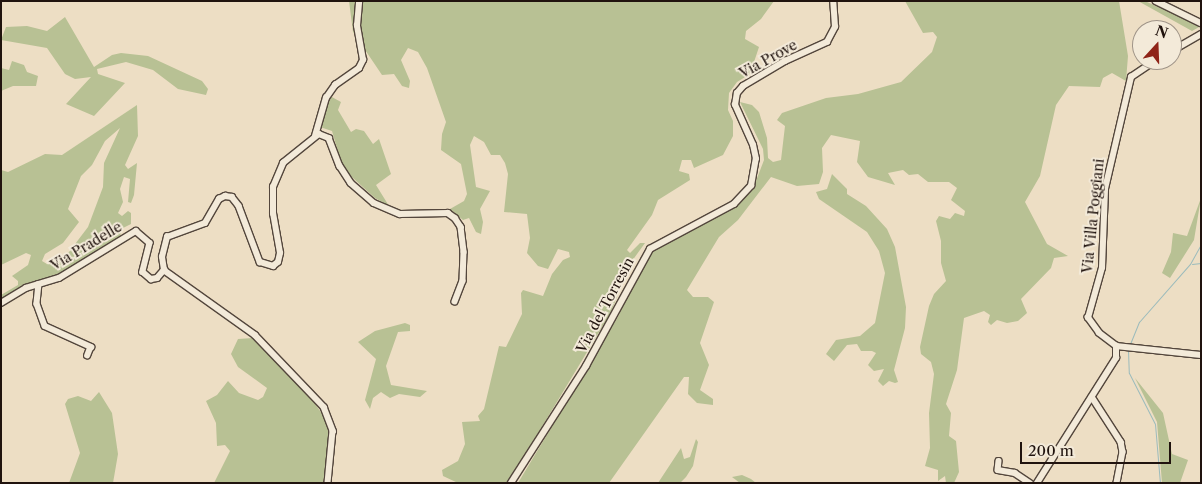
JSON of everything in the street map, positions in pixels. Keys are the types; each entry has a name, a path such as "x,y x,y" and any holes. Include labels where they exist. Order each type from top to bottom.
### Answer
{"street":[{"path":"315,136 326,98 335,85 359,68 363,60 357,26 359,1"},
{"name":"Via Prove","path":"755,177 754,145 735,104 737,93 743,86 785,61 827,42 835,27 833,1"},
{"path":"1156,1 1201,23"},
{"path":"1182,45 1201,34"},
{"name":"Via Villa Poggiani","path":"1118,346 1100,333 1088,318 1102,268 1105,189 1130,78 1142,70"},
{"path":"328,483 333,431 324,407 255,335 164,270 162,257 167,237 205,223 219,199 225,196 232,197 239,206 260,262 272,266 278,262 273,187 283,163 315,136 322,134 329,138 344,174 374,202 400,214 448,213 455,218 460,227 464,246 462,281 455,302"},
{"name":"Via del Torresin","path":"511,483 586,366 650,249 734,204 755,177"},
{"name":"Via Pradelle","path":"1,303 39,284 59,278 136,231 150,243 142,266 146,276 157,278 164,270"},
{"name":"Via Pradelle","path":"39,284 37,304 45,326 91,347 88,355"},
{"path":"1037,483 1116,358 1118,346 1201,355"},
{"path":"1092,397 1121,442 1123,452 1117,483"},
{"path":"998,461 998,470 1015,473 1030,483"}],"green space":[{"path":"349,1 774,1 761,19 746,31 745,39 759,47 750,74 737,82 729,93 728,110 733,121 733,136 723,155 694,168 691,160 682,160 679,171 689,174 690,180 658,200 652,215 627,250 630,253 640,243 645,243 632,261 610,314 508,483 458,483 443,476 442,470 458,461 465,444 462,422 480,421 478,416 484,409 499,346 506,347 522,314 521,293 523,290 543,296 552,274 563,260 570,257 569,252 558,249 548,269 538,266 527,253 530,238 527,214 504,212 508,174 505,163 500,155 491,155 484,142 474,136 470,145 476,187 490,191 480,209 483,222 481,234 476,232 469,218 463,220 450,209 464,201 467,194 461,164 441,150 442,134 446,122 427,68 418,52 408,48 401,60 410,81 409,88 402,86 394,74 382,75 353,32"},
{"path":"905,1 1119,1 1128,56 1126,81 1112,73 1103,78 1100,87 1069,86 1056,105 1040,176 1025,202 1047,244 1068,256 1054,258 1051,268 1021,299 1027,313 1018,321 1007,323 997,320 991,325 988,322 990,315 984,311 964,318 957,370 946,404 951,413 949,436 956,441 959,472 954,483 946,483 945,476 938,481 938,470 925,466 930,448 929,413 934,374 931,362 921,354 920,347 929,306 934,294 946,281 941,263 941,241 936,221 939,216 950,219 955,213 964,216 965,211 951,200 957,188 949,182 928,182 918,174 909,175 903,170 888,173 895,185 868,177 857,162 860,141 831,135 822,148 823,172 819,184 797,186 771,177 738,220 719,237 687,290 693,297 708,297 714,302 700,343 709,365 700,390 713,399 713,405 697,403 688,394 689,377 684,377 609,483 518,483 619,315 642,262 653,246 731,205 756,181 764,160 763,149 740,102 752,105 759,112 767,138 768,158 773,162 781,160 785,126 777,120 782,113 826,98 858,94 901,82 932,52 937,37 933,32 923,33"},
{"path":"1138,1 1147,2 1201,26 1192,31 1182,25 1182,20 1172,20"},
{"path":"65,17 94,67 112,55 121,53 148,56 202,81 208,89 206,95 178,89 153,70 126,62 97,69 98,74 125,83 94,116 66,104 91,77 75,79 65,74 47,48 1,40 6,27 27,26 47,31"},
{"path":"12,61 24,65 27,72 38,76 36,86 13,86 1,91 1,68 9,70"},
{"path":"330,96 341,102 338,110 351,132 356,129 364,131 373,144 379,139 391,174 376,185 389,206 375,198 343,169 332,131 320,127"},
{"path":"137,105 138,136 125,165 128,169 137,163 134,195 131,203 128,202 130,179 124,177 120,189 123,202 118,213 122,216 128,211 131,213 131,224 121,229 120,239 60,276 1,302 1,295 18,285 18,281 12,276 28,265 31,255 26,253 1,265 1,170 8,172 45,154 62,155","holes":["120,128 104,163 103,187 88,227 69,252 53,264 47,264 42,261 45,254 63,243 79,222 68,209 81,176 92,165 105,141"]},
{"path":"832,174 847,189 847,194 866,206 887,229 895,247 906,307 905,328 894,370 898,382 895,383 889,381 883,386 878,381 884,369 874,371 868,365 876,353 861,351 857,344 847,345 834,361 826,354 836,340 860,336 875,323 885,273 879,251 867,232 819,199 816,192 827,189"},
{"path":"1201,198 1194,240 1170,278 1162,273 1171,252 1173,233 1187,236"},
{"path":"405,323 410,325 410,331 398,332 386,366 391,385 427,391 420,397 399,394 390,398 381,392 373,398 370,409 365,400 376,359 358,342 375,331"},
{"path":"253,338 311,398 327,421 331,438 326,483 214,483 230,451 225,445 217,446 216,423 206,401 217,395 228,381 239,393 258,400 263,397 267,388 238,367 231,354 238,339"},
{"path":"1135,378 1163,413 1172,454 1188,460 1180,483 1162,483 1157,422"},
{"path":"99,392 112,413 118,454 113,483 69,483 80,453 65,404 68,399 78,396 91,401"},
{"path":"696,439 698,442 693,466 686,477 680,483 658,483 681,448 684,459 690,457"},
{"path":"742,475 756,483 740,483 732,477"}],"waterway":[{"path":"1130,344 1139,322 1190,264 1201,244"},
{"path":"1192,264 1201,263"},
{"path":"1128,350 1129,373 1155,424 1160,483"}]}
